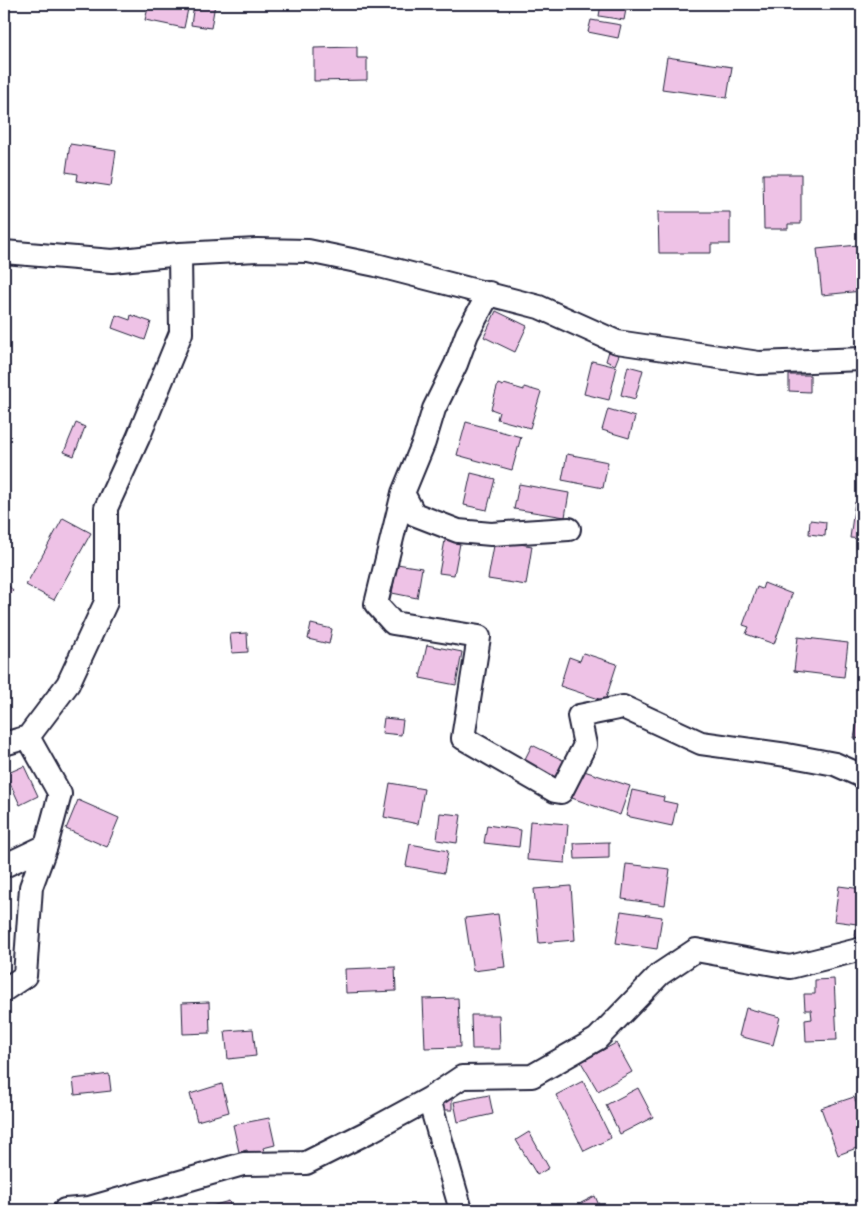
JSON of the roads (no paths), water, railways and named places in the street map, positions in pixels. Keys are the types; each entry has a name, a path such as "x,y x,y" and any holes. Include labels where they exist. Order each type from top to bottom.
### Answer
{"street":[{"path":"4,252 112,261 180,254 257,250 308,250 376,265 539,307 617,342 759,363 862,359"},
{"path":"4,744 28,737 68,684 106,602 106,508 138,438 181,333 180,254"},
{"path":"489,293 467,334 456,364 434,409 424,442 402,493 376,604 393,624 480,637 463,738 555,791 561,792 585,745 580,716 623,707 701,743 788,755 835,764 862,776"},
{"path":"402,493 414,514 458,531 491,534 569,529"},
{"path":"4,990 25,976 31,887 46,846 60,794 28,737"},
{"path":"4,866 46,846"},
{"path":"65,1210 89,1208 243,1164 306,1162 370,1131 462,1077 532,1076 597,1039 660,974 696,950 790,967 862,949"},
{"path":"429,1098 461,1210"}]}
